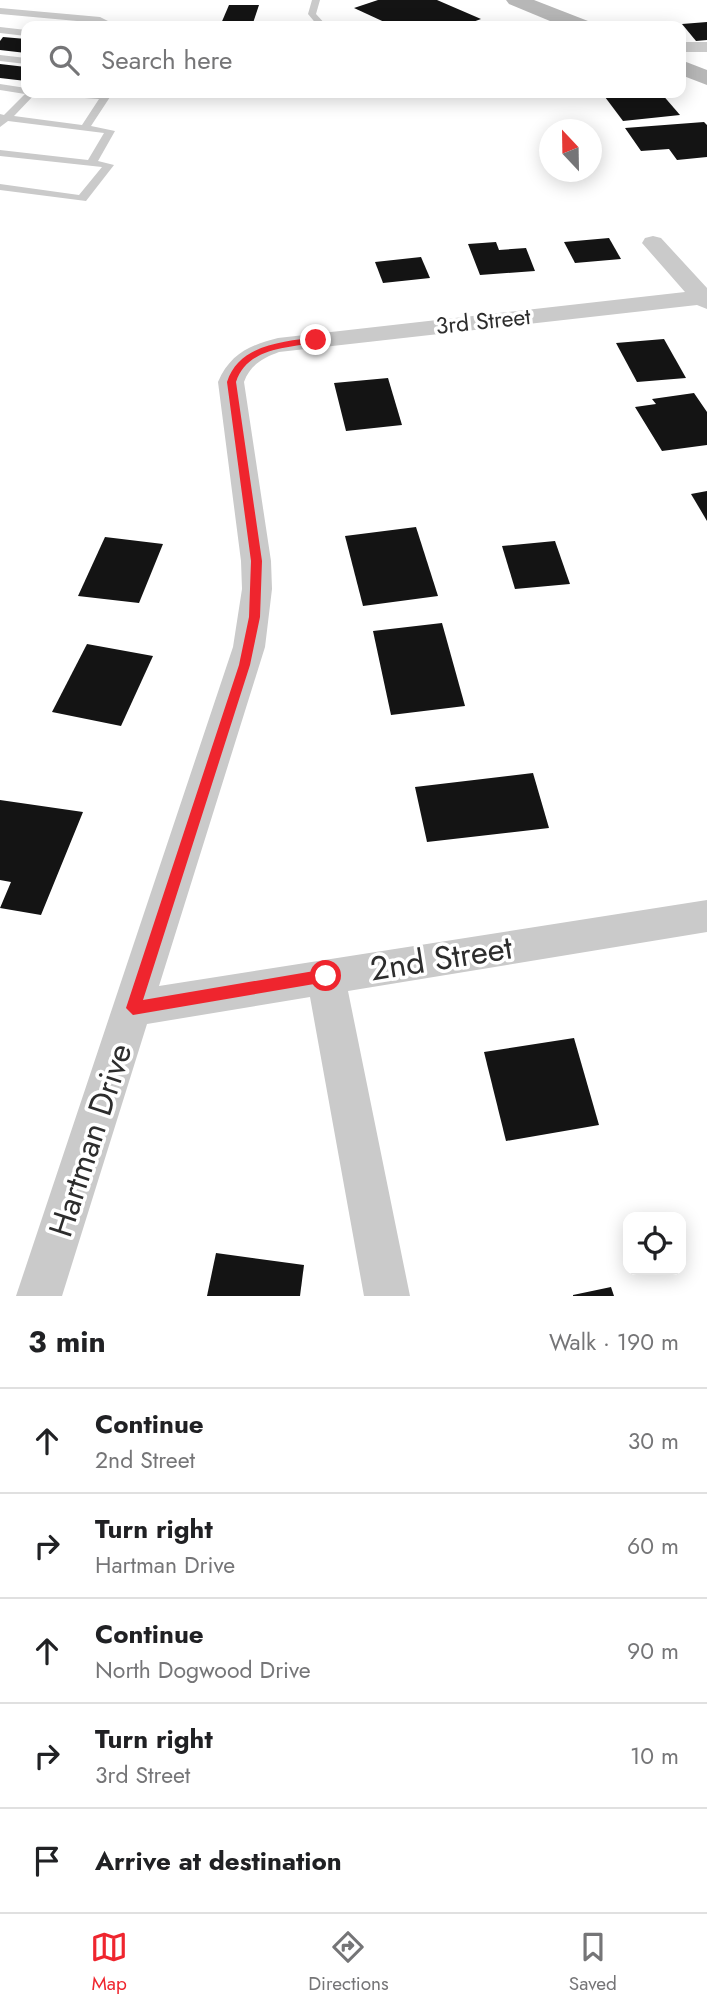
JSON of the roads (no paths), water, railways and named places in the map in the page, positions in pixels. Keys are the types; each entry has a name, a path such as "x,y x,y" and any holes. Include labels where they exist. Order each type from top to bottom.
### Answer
{"street":[{"path":"516,0 564,21"},
{"path":"686,47 707,47"},
{"path":"686,69 707,78"},
{"path":"653,243 706,299"},
{"name":"3rd Street","path":"261,351 316,340 706,299"},
{"name":"Hartman Drive","path":"38,1296 245,665 254,617 257,561 231,382 235,370 244,360 261,351"},
{"name":"2nd Street","path":"133,1008 707,916"},
{"path":"326,976 387,1296"}],"lane":[{"path":"316,0 312,14 318,21"},
{"path":"0,11 103,21"},
{"path":"13,12 0,29 21,32"},
{"path":"0,58 21,60"},
{"path":"0,88 21,91"},
{"path":"2,120 23,98"},
{"path":"85,128 104,98"},
{"path":"2,120 110,131 92,163"},
{"path":"0,153 109,165 82,199 0,187"}]}
